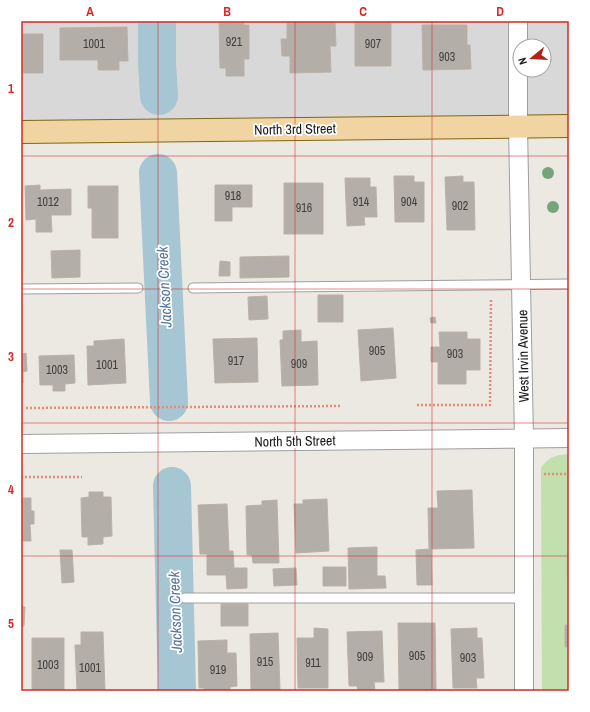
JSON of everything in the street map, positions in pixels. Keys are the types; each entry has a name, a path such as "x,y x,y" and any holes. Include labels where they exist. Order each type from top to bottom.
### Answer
{"main road":[{"name":"North 3rd Street","path":"21,132 569,126"}],"street":[{"name":"West Irvin Avenue","path":"518,21 518,127 524,439 524,691"},
{"name":"North 5th Street","path":"21,444 569,438"}],"lane":[{"path":"193,288 569,284"},
{"path":"21,289 138,288"},
{"path":"185,598 524,598"}],"path":[{"path":"416,405 490,405 491,284"},
{"path":"26,408 342,406"},
{"path":"543,474 569,474"},
{"path":"21,477 82,477"}],"shaded area":[{"path":"21,21 569,21 569,123 21,127"}],"green space":[{"path":"569,454 569,691 542,691 541,468 553,457"}],"building":[{"path":"219,21 244,21 244,25 249,25 249,59 244,59 244,76 226,76 226,68 220,68"},
{"path":"287,21 335,21 336,46 330,46 331,72 290,73 290,56 282,56 281,39 287,39"},
{"path":"391,21 391,66 355,66 355,22"},
{"path":"422,25 467,25 467,45 470,45 471,69 423,70"},
{"path":"127,27 128,61 119,61 119,70 98,70 98,60 60,60 60,28"},
{"path":"21,34 43,34 43,73 21,73"},
{"path":"394,176 414,176 414,182 424,182 424,222 395,222"},
{"path":"463,176 463,182 474,182 475,230 447,230 445,177"},
{"path":"345,178 370,178 370,187 376,187 377,217 364,217 365,225 347,226"},
{"path":"284,183 323,183 323,234 284,234"},
{"path":"40,185 40,190 71,189 71,215 51,215 52,232 36,232 36,219 26,220 25,186"},
{"path":"215,185 252,185 252,207 232,207 232,221 215,221"},
{"path":"88,186 118,186 118,238 92,238 92,208 88,208"},
{"path":"80,250 80,277 52,278 51,251"},
{"path":"289,256 289,277 240,278 240,257"},
{"path":"220,261 230,262 230,276 219,276"},
{"path":"318,295 343,295 343,322 318,322"},
{"path":"267,296 268,319 249,320 248,297"},
{"path":"435,317 436,323 431,323 430,318"},
{"path":"393,328 396,378 361,381 358,330"},
{"path":"301,330 301,342 317,341 318,385 282,386 280,340 283,340 283,331"},
{"path":"439,332 467,332 467,339 480,339 480,370 466,370 466,384 438,384 438,362 431,362 431,347 440,347"},
{"path":"257,338 258,382 215,383 213,339"},
{"path":"124,339 126,383 88,385 87,346 94,346 94,341"},
{"path":"26,353 27,371 23,372 23,383 21,383 21,354"},
{"path":"74,355 75,383 65,384 65,391 53,391 53,385 40,385 39,356"},
{"path":"472,490 474,548 429,549 428,508 438,508 437,491"},
{"path":"89,492 103,492 103,497 111,497 112,536 103,537 103,544 88,545 88,537 82,537 81,498 89,497"},
{"path":"21,498 31,498 31,511 34,511 34,524 30,524 31,541 21,541"},
{"path":"327,499 329,551 296,553 294,504 303,504 303,500"},
{"path":"277,500 279,563 253,563 252,555 247,555 246,506 262,505 262,501"},
{"path":"227,504 229,551 233,551 234,568 247,568 247,588 227,589 226,575 207,575 207,554 200,554 198,505"},
{"path":"377,547 377,576 385,576 386,588 349,589 348,548"},
{"path":"431,549 432,585 417,585 416,550"},
{"path":"60,550 72,550 74,582 62,583"},
{"path":"569,553 569,579 568,579"},
{"path":"323,567 346,567 346,586 323,586"},
{"path":"296,568 297,585 274,586 273,569"},
{"path":"221,604 248,604 248,626 221,626"},
{"path":"21,606 25,607 24,626 21,626"},
{"path":"398,623 435,623 436,690 399,690"},
{"path":"565,625 569,625 569,647 565,647"},
{"path":"314,628 328,629 328,688 298,688 297,638 314,638"},
{"path":"477,628 477,638 482,638 484,678 476,678 477,688 453,688 451,629"},
{"path":"382,631 384,682 374,682 375,691 358,691 357,686 349,686 347,632"},
{"path":"81,632 103,632 105,691 77,691 75,645 81,645"},
{"path":"278,633 280,690 251,691 250,634"},
{"path":"32,638 64,638 64,691 32,691"},
{"path":"227,640 227,653 236,653 237,686 230,687 230,691 204,691 204,688 199,688 198,641"}],"waterway":[{"name":"Jackson Creek","path":"157,21 159,96"},
{"name":"Jackson Creek","path":"158,173 169,402"},
{"name":"Jackson Creek","path":"172,486 177,691"}]}
